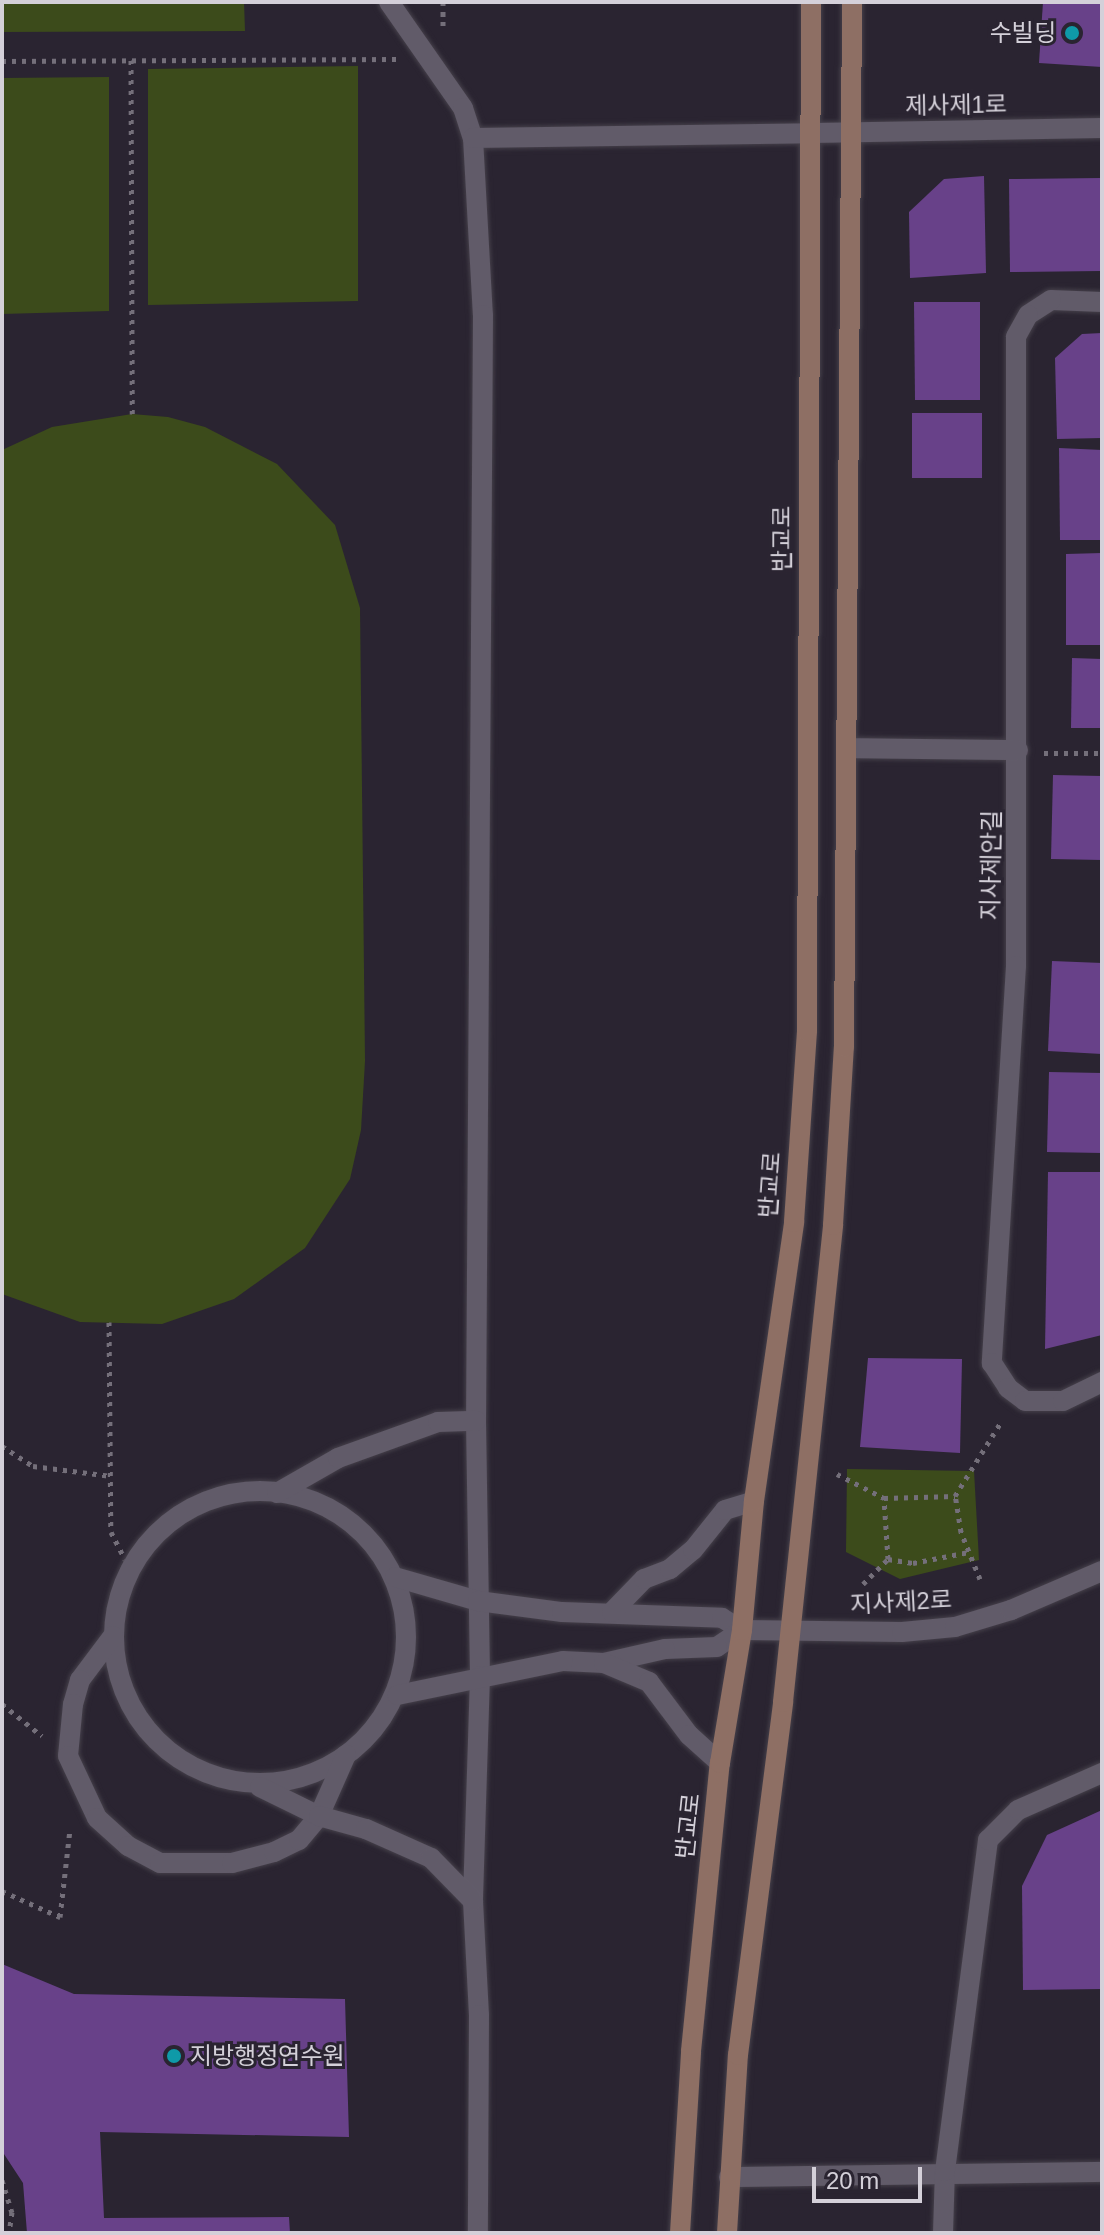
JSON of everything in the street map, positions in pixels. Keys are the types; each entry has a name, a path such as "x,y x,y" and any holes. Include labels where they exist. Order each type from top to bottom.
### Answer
{"street":[{"path":"389,2 425,59 463,108 473,138 483,315 476,1421 480,1676 473,1901 479,2015 478,2233"},
{"name":"반교로","path":"680,2233 691,2051 720,1763 742,1630 754,1501 794,1222 807,1031 811,2"},
{"path":"727,2233 738,2055 790,1631 833,1225 844,1047 852,2"},
{"name":"제사제1로","path":"473,138 1102,128"},
{"name":"지사제안길","path":"1102,302 1051,300 1028,315 1016,337 1016,966 992,1363 1008,1388 1025,1401 1063,1401 1102,1382"},
{"path":"847,748 1018,750"},
{"path":"277,1493 338,1458 438,1422 476,1421"},
{"path":"113,1636 80,1680 73,1704 72,1764 97,1818 128,1846 160,1863 232,1863 274,1852 299,1840 319,1816 346,1755 397,1695 408,1648 404,1604 395,1577 383,1555 347,1515 316,1499 255,1488 214,1498 175,1517 149,1541 119,1588 113,1636 117,1672 133,1712 162,1747 210,1777 260,1787 319,1816 366,1829 431,1858 473,1901"},
{"path":"612,1612 644,1579 670,1569 693,1550 725,1510 754,1501"},
{"name":"지사제2로","path":"742,1630 902,1632 955,1627 1011,1610 1102,1571"},
{"path":"395,1577 478,1601 562,1612 722,1618 742,1630 717,1647 665,1649 604,1663 563,1661 397,1695"},
{"path":"604,1663 649,1682 689,1735 720,1763"},
{"path":"260,1787 308,1775 346,1755"},
{"path":"943,2233 945,2171 988,1840 1018,1810 1102,1773"},
{"path":"729,2177 945,2171 1102,2172"}],"path":[{"path":"443,2 443,29"},
{"path":"2,61 425,59"},
{"path":"131,60 132,414"},
{"path":"1039,753 1102,753"},
{"path":"109,1322 111,1532 130,1569"},
{"path":"980,1579 961,1532 955,1496 1001,1422"},
{"path":"2,1446 33,1466 111,1476"},
{"path":"837,1474 884,1498 955,1496"},
{"path":"863,1584 888,1559 884,1498"},
{"path":"888,1559 913,1563 969,1552"},
{"path":"2,1704 72,1764 60,1917 2,1891"},
{"path":"2,2180 12,2212 9,2233"}],"green space":[{"path":"2,2 244,2 245,31 2,32"},
{"path":"358,66 358,301 148,305 148,69"},
{"path":"109,77 109,311 2,314 2,78"},
{"path":"132,414 168,417 205,427 277,464 335,525 360,608 365,1061 361,1130 350,1179 305,1248 234,1299 162,1324 80,1322 2,1294 2,450 52,427"},
{"path":"847,1469 974,1471 979,1560 900,1579 846,1552"}],"building":[{"name":"수빌딩","path":"1043,2 1102,2 1102,67 1039,63"},
{"path":"984,176 986,273 910,278 909,212 944,179"},
{"path":"1101,178 1101,271 1010,272 1009,179"},
{"path":"914,302 980,302 980,400 915,400"},
{"path":"1102,333 1102,438 1057,439 1055,358 1082,334"},
{"path":"912,413 982,413 982,478 912,478"},
{"path":"1059,448 1102,450 1102,540 1060,540"},
{"path":"1102,553 1102,645 1066,645 1066,554"},
{"path":"1072,658 1102,659 1102,728 1071,728"},
{"path":"1053,775 1102,776 1102,860 1051,859"},
{"path":"1052,961 1102,963 1102,1054 1048,1051"},
{"path":"1049,1072 1102,1073 1102,1153 1047,1152"},
{"path":"1048,1172 1102,1172 1102,1335 1045,1349"},
{"path":"868,1358 962,1359 960,1453 860,1447"},
{"path":"1102,1810 1102,1989 1023,1990 1022,1886 1047,1835"},
{"name":"지방행정연수원","path":"2,1964 74,1994 345,1999 349,2137 100,2132 104,2218 289,2217 290,2233 27,2233 23,2183 2,2151"}],"place":[{"name":"수빌딩","path":"1072,33"},
{"name":"지방행정연수원","path":"174,2056"}]}
